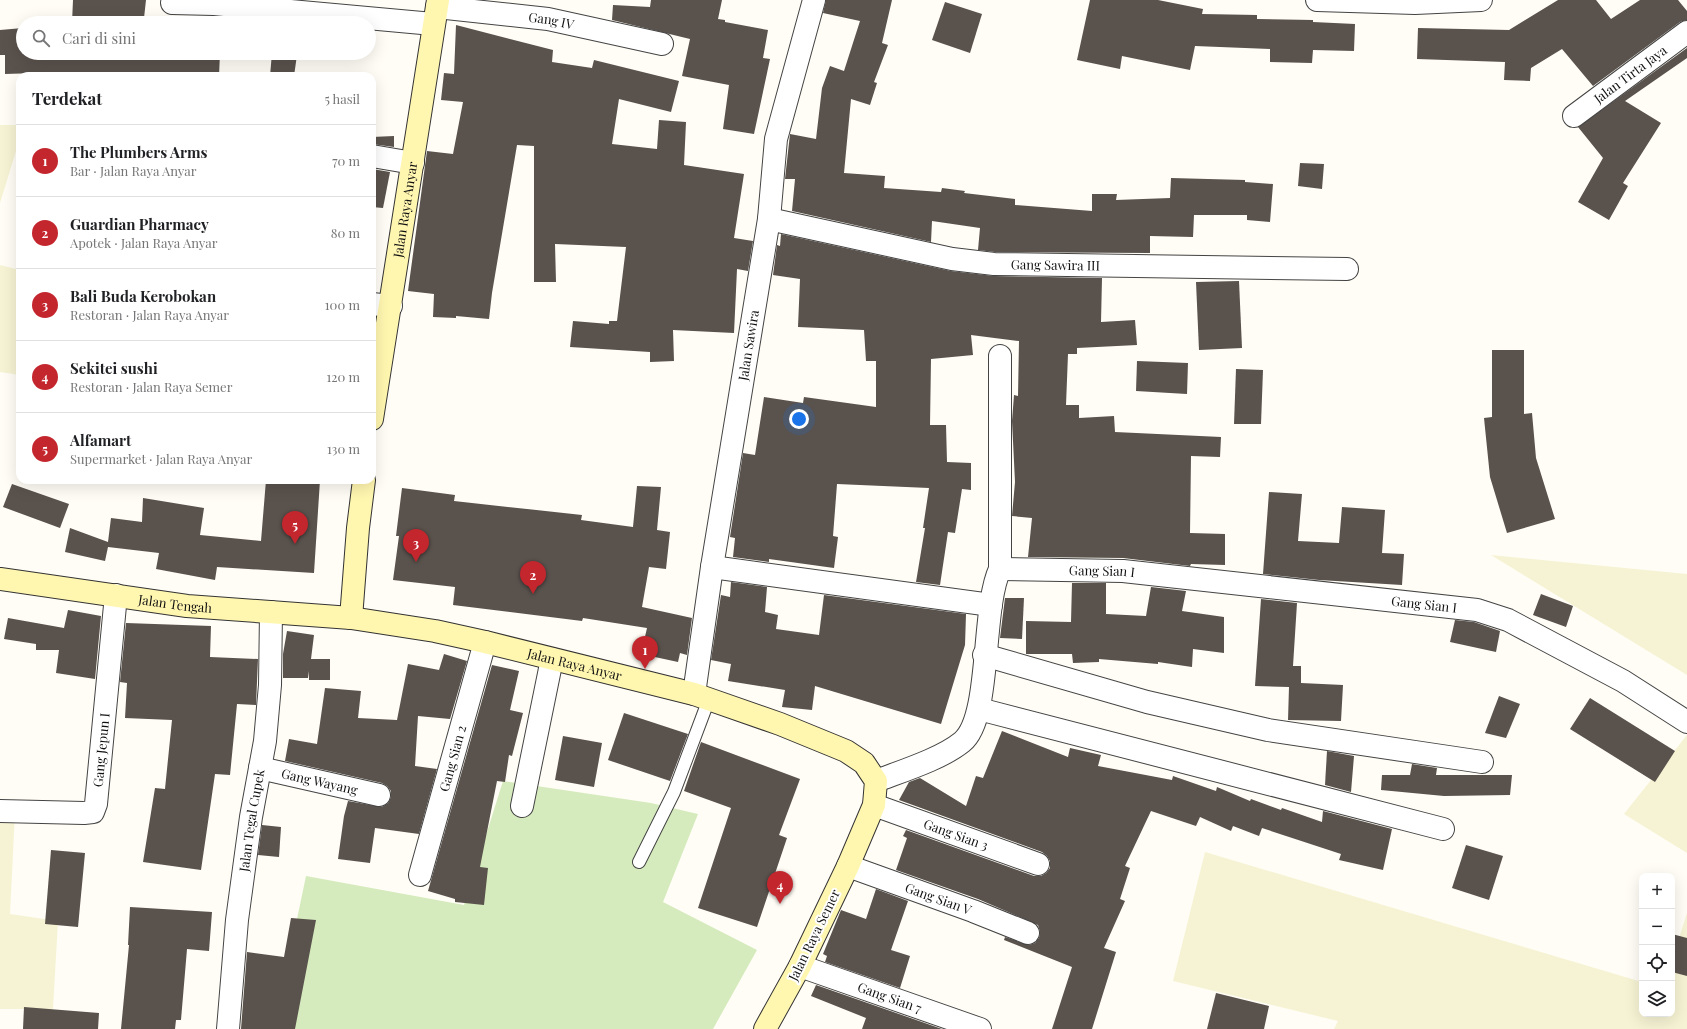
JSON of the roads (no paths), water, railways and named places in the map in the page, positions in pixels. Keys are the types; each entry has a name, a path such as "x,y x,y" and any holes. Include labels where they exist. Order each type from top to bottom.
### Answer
{"street":[{"name":"Jalan Sawira","path":"701,697 712,567 769,219 776,139 814,0"},
{"path":"1317,0 1415,3 1481,0"},
{"name":"Gang IV","path":"172,2 436,10 548,19 662,44"},
{"name":"Jalan Raya Anyar","path":"376,368 381,305 413,163 436,10"},
{"name":"Jalan Tirta Jaya","path":"1574,116 1687,32"},
{"path":"376,157 413,163"},
{"name":"Gang Sawira III","path":"769,219 952,259 994,264 1347,269"},
{"path":"874,805 876,781 945,753 963,742 973,729 979,709 984,655 995,578 1000,569 1000,356"},
{"path":"351,618 358,528 364,484"},
{"path":"712,567 991,605"},
{"name":"Gang Sian I","path":"1000,569 1123,571 1477,610 1508,620 1617,677 1687,722"},
{"name":"Jalan Tengah","path":"0,579 187,606 351,618"},
{"name":"Gang Jepun I","path":"0,810 84,813 94,812 116,595"},
{"name":"Jalan Tegal Cupek","path":"228,1029 237,920 251,817 265,741 270,685 271,612"},
{"name":"Jalan Raya Anyar","path":"351,618 435,631 485,642 701,697 780,724 846,750 864,763 876,781"},
{"name":"Gang Sian 2","path":"420,875 485,642"},
{"path":"984,655 1147,702 1248,726 1294,735 1482,762"},
{"path":"522,806 552,659"},
{"path":"979,709 1443,830"},
{"name":"Gang Wayang","path":"260,768 379,795"},
{"name":"Jalan Raya Semer","path":"767,1028 800,966 848,866 874,805"},
{"name":"Gang Sian 3","path":"874,805 1038,864"},
{"name":"Gang Sian V","path":"848,866 973,911 1028,933"},
{"name":"Gang Sian 7","path":"800,966 980,1029"}],"lane":[{"path":"639,862 674,792 701,697"}],"place":[{"name":"Alfamart","path":"295,544"},
{"name":"Bali Buda Kerobokan","path":"416,562"},
{"name":"Guardian Pharmacy","path":"533,594"},
{"name":"The Plumbers Arms","path":"645,669"},
{"name":"Sekitei sushi","path":"780,904"}]}
